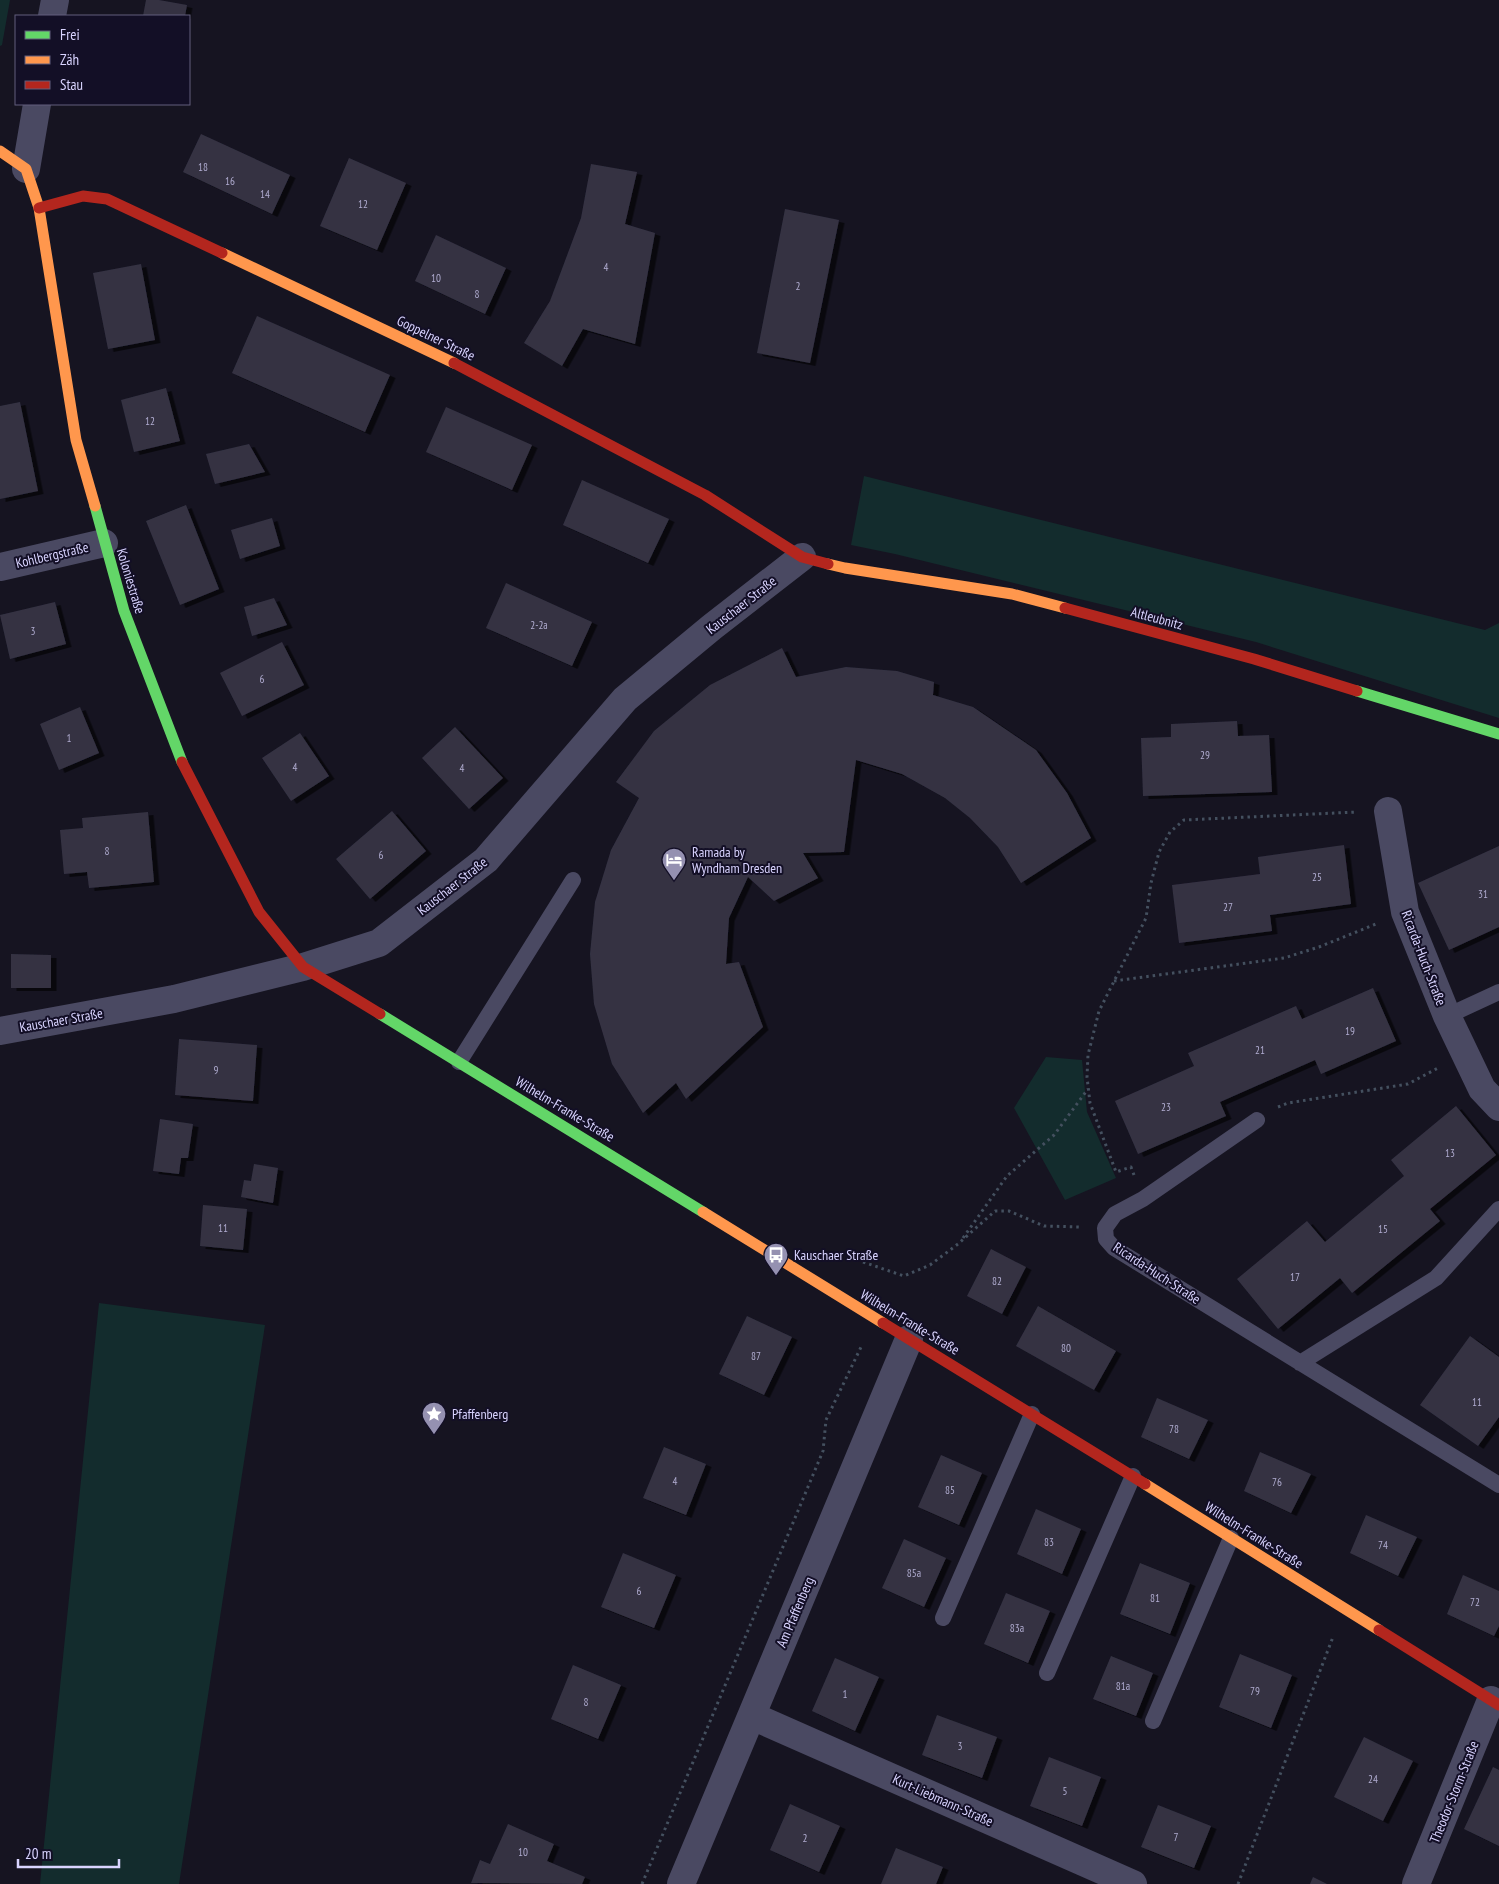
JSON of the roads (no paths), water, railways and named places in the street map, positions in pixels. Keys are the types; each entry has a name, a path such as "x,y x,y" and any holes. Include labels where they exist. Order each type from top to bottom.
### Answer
{"street":[{"path":"52,15 55,0"},
{"path":"0,151 26,169 37,105"},
{"name":"Koloniestraße","path":"26,169 39,208 76,440 124,611 179,756 259,912 303,967"},
{"name":"Goppelner Straße","path":"39,208 83,196 107,199 439,355 705,495 802,557"},
{"name":"Kohlbergstraße","path":"0,567 104,543"},
{"name":"Altleubnitz","path":"802,557 845,568 1012,594 1254,659 1499,734"},
{"name":"Kauschaer Straße","path":"0,1031 174,999 303,967 379,943 486,860 625,699 712,627 802,557"},
{"name":"Ricarda-Huch-Straße","path":"1388,811 1405,912 1447,1016 1482,1088 1499,1107"},
{"name":"Wilhelm-Franke-Straße","path":"303,967 1133,1476 1495,1703"},
{"name":"Am Pfaffenberg","path":"681,1884 909,1339"},
{"name":"Theodor-Storm-Straße","path":"1416,1884 1495,1703"},
{"name":"Kurt-Liebmann-Straße","path":"752,1716 1133,1884"}],"lane":[{"path":"459,1062 573,880"},
{"name":"Ricarda-Huch-Straße","path":"1447,1016 1499,992"},
{"name":"Ricarda-Huch-Straße","path":"1257,1120 1143,1199 1115,1214 1105,1228 1106,1239 1114,1248 1300,1363 1497,1480"},
{"path":"1300,1363 1436,1278 1499,1209"},
{"path":"943,1618 1032,1414"},
{"path":"1046,1673 1133,1476"},
{"path":"1153,1721 1231,1538"}],"place":[{"name":"Ramada by Wyndham Dresden","path":"674,881"},
{"name":"Kauschaer Straße","path":"776,1276"},
{"name":"Pfaffenberg","path":"434,1435"}]}
